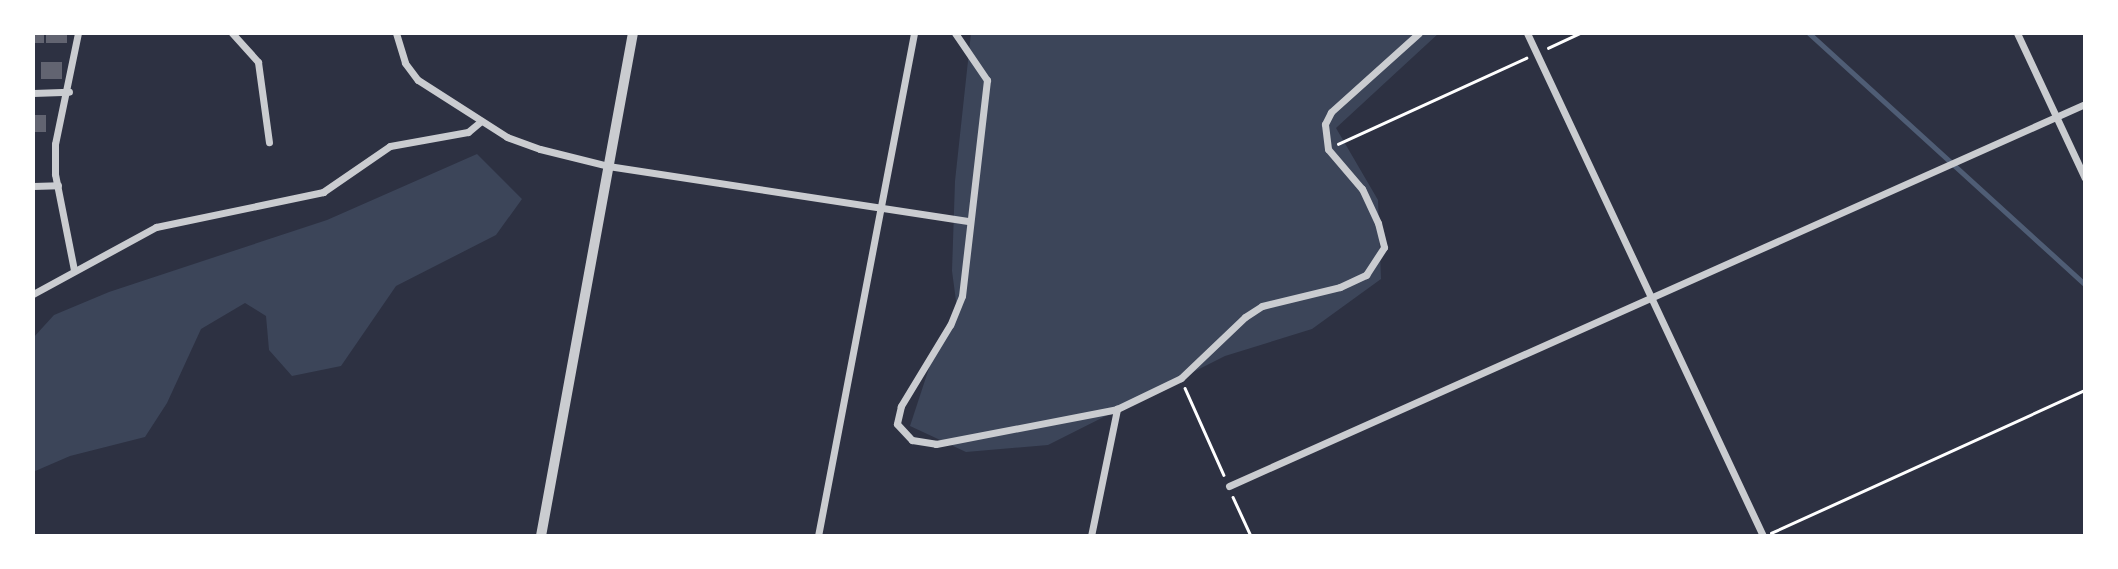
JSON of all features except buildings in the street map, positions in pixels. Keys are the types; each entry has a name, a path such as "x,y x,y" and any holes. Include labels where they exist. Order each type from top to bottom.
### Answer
{"street":[{"path":"74,270 58,186 55,145 69,92 78,33"},
{"path":"232,33 258,62 269,142"},
{"path":"396,33 405,64 418,80 481,121 540,149 608,166 968,221"},
{"path":"541,536 633,33"},
{"path":"818,536 914,33"},
{"path":"955,33 987,80 968,221 962,296 950,325 901,406 897,424 902,433 936,444 1116,409 1181,379 1245,317 1262,306 1340,287 1366,275 1378,261 1384,247 1378,223 1362,189 1328,149 1325,124 1331,112 1419,33"},
{"path":"1527,33 1764,536"},
{"path":"2017,33 2085,178"},
{"path":"33,93 69,92"},
{"path":"1229,486 2085,104"},
{"path":"33,294 156,227 323,192 390,146 468,132 481,121"},
{"path":"33,186 58,186"},
{"path":"1091,536 1116,409"}],"path":[{"path":"1328,149 1580,33"},
{"path":"1181,379 1251,536"},
{"path":"1764,536 2085,390"}],"shaded area":[{"path":"971,33 1439,33 1336,128 1378,200 1381,279 1312,329 1225,356 1048,445 966,452 910,426 931,362 958,316 952,271 955,181"},
{"path":"477,154 522,199 496,235 396,286 341,366 292,376 269,350 266,316 245,303 201,329 167,403 145,437 70,456 33,472 33,338 54,315 109,292 327,220"}],"waterway":[{"path":"1809,33 2085,284"}]}
